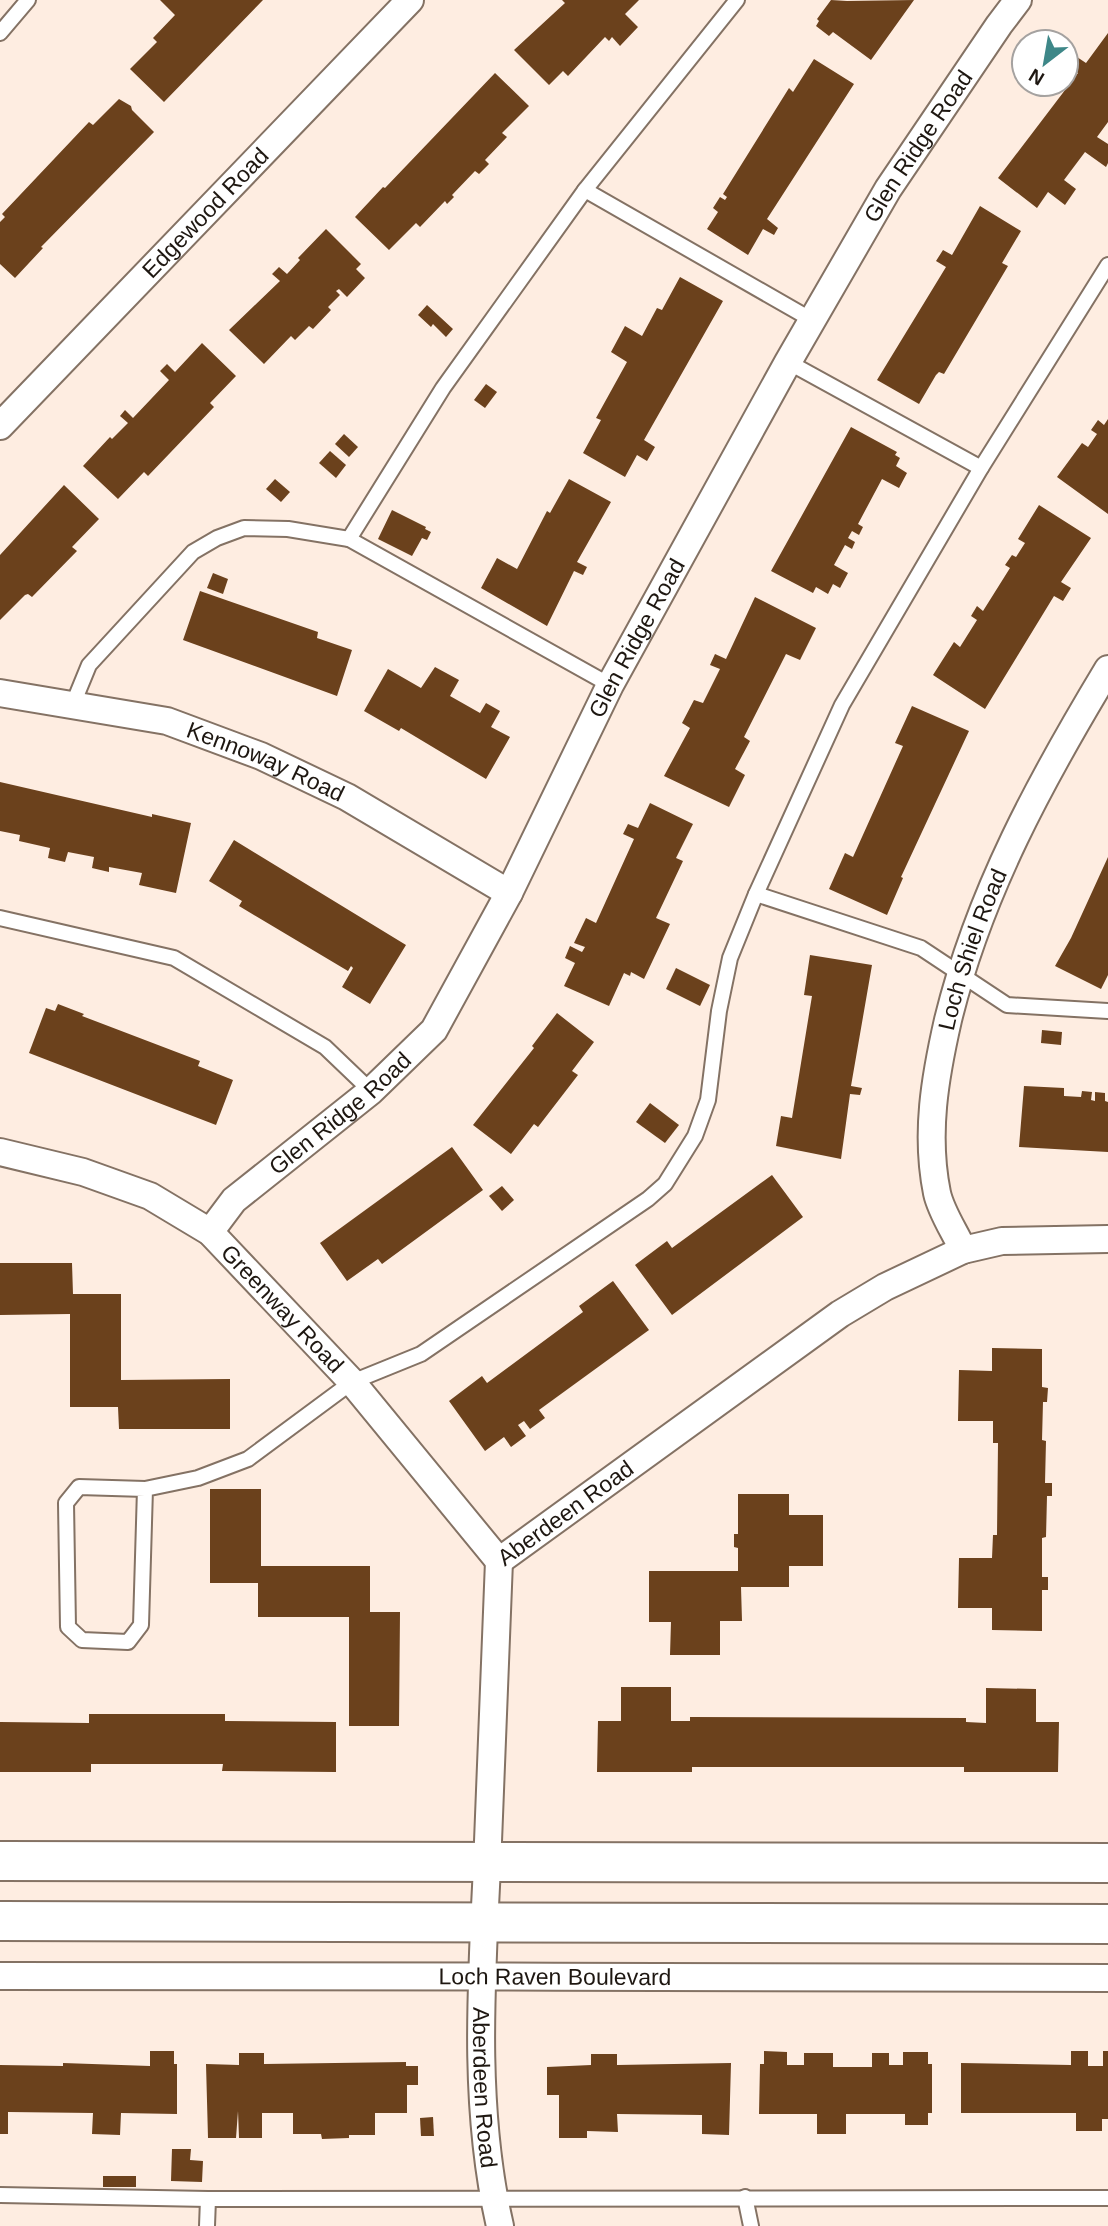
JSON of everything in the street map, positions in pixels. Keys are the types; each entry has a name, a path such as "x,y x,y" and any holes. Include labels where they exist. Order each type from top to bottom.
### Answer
{"main road":[{"path":"0,1861 1108,1863"},
{"path":"0,1921 1108,1924"}],"street":[{"name":"Edgewood Road","path":"0,426 410,0"},
{"name":"Glen Ridge Road","path":"210,1232 234,1199 372,1091 434,1030 509,893 610,685 788,362 888,189 1018,0"},
{"name":"Loch Shiel Road","path":"963,1250 938,1196 932,1163 931,1123 937,1067 959,974 994,881 1032,801 1108,669"},
{"name":"Kennoway Road","path":"0,693 167,721 261,756 348,797 509,893"},
{"name":"Greenway Road","path":"0,1152 83,1172 150,1196 210,1232 352,1382 499,1560"},
{"name":"Aberdeen Road","path":"500,2226 486,2143 482,2087 481,1974 499,1560 840,1314 885,1287 963,1250 1002,1241 1108,1238"},
{"name":"Loch Raven Boulevard","path":"0,1976 481,1974 734,1978 1108,1978"}],"lane":[{"path":"0,33 28,0"},
{"path":"349,539 443,388 585,190 737,0"},
{"path":"585,190 812,320"},
{"path":"145,1489 141,1625 128,1642 82,1640 68,1627 66,1503 79,1487 145,1489 198,1478 248,1458 352,1382 421,1354 648,1199 665,1184 695,1136 708,1100 719,1011 730,958 756,894 842,705 981,468 1108,265"},
{"path":"788,362 981,468"},
{"path":"73,704 89,665 193,552 217,538 244,528 288,529 349,539 610,685"},
{"path":"756,894 921,948 1007,1005 1108,1011"},
{"path":"0,918 174,958 325,1047 372,1091"},
{"path":"0,2195 494,2200 745,2197 1108,2198"},
{"path":"745,2197 751,2226"},
{"path":"207,2226 208,2199"}],"building":[{"path":"160,0 263,0 164,102 130,69 157,42 153,38 175,15"},
{"path":"562,0 639,0 625,14 638,27 620,46 612,37 609,41 605,37 568,76 563,71 549,85 514,50 565,3"},
{"path":"831,0 914,0 871,60 833,32 829,36 816,26 819,21 817,19"},
{"path":"1108,33 1108,122 1097,137 1108,144 1108,163 1106,167 1085,152 1064,180 1076,189 1065,205 1048,192 1037,208 998,178 1059,98 1080,98 1080,59 1086,63"},
{"path":"814,59 854,84 767,219 778,228 774,235 763,229 748,255 707,229 718,212 713,208 720,197 725,200 727,197 723,194 789,88 793,92"},
{"path":"495,73 529,106 502,133 507,137 485,160 489,164 479,174 475,171 447,204 445,201 420,227 416,223 389,250 355,217"},
{"path":"119,99 131,106 154,132 41,247 43,248 15,278 0,264 0,222 5,217 2,214 89,122 93,125"},
{"path":"980,206 1021,231 1002,263 1008,266 944,374 939,372 936,375 919,404 877,380 946,267 936,261 943,250 952,255"},
{"path":"326,229 361,264 356,269 365,278 347,297 339,289 336,291 340,295 328,307 331,310 313,329 309,326 295,340 291,336 264,364 229,330 280,281 272,274 279,267 287,274 300,260 298,258"},
{"path":"680,277 723,301 644,440 655,447 647,461 637,455 625,477 583,453 601,420 596,418 627,362 611,352 625,326 642,336 657,308 662,310"},
{"path":"427,305 453,329 446,337 433,324 431,327 418,315"},
{"path":"202,343 236,376 210,403 214,407 148,476 144,472 118,499 83,466 110,437 112,439 128,423 120,416 125,410 133,418 169,380 160,371 167,364 175,372"},
{"path":"486,384 497,392 485,408 474,400"},
{"path":"1108,419 1108,514 1057,477 1082,443 1088,447 1097,434 1091,430 1098,420 1104,425"},
{"path":"851,427 897,452 895,455 900,458 896,466 907,473 899,488 882,479 858,524 863,527 859,535 852,531 848,538 855,542 852,549 845,545 834,565 848,573 840,588 833,584 828,594 816,587 813,593 771,571"},
{"path":"344,434 358,447 349,457 335,444"},
{"path":"330,451 346,465 336,478 319,463"},
{"path":"275,479 290,492 281,502 266,489"},
{"path":"569,479 611,502 577,562 587,567 583,575 574,571 547,626 481,588 497,558 517,569 547,511 550,513"},
{"path":"64,485 99,519 72,547 77,551 32,597 25,595 0,620 0,555"},
{"path":"1039,505 1091,538 1061,582 1071,588 1063,601 1054,596 985,709 933,675 954,642 960,647 977,620 971,616 977,606 983,611 1010,568 1005,565 1012,555 1016,557 1025,543 1018,539"},
{"path":"392,510 431,532 427,540 422,538 412,556 378,539"},
{"path":"213,573 228,579 223,594 207,588"},
{"path":"200,591 318,632 317,638 352,650 337,696 183,640"},
{"path":"755,597 816,628 800,660 786,654 744,737 750,741 735,769 745,775 729,807 664,776 690,728 682,723 694,700 703,703 720,669 710,665 715,654 726,659"},
{"path":"435,667 459,680 450,696 480,713 486,703 500,711 491,727 510,737 486,779 401,728 399,731 364,711 388,669 421,688"},
{"path":"912,706 969,731 901,877 903,878 887,915 829,889 845,853 853,857 903,746 895,743"},
{"path":"0,782 152,817 152,814 191,823 176,893 139,885 142,873 109,867 109,872 92,868 94,857 68,852 65,862 48,858 50,848 19,841 20,835 0,831"},
{"path":"650,803 693,824 676,858 683,861 656,918 670,924 644,979 631,972 630,976 624,973 609,1006 564,986 575,963 565,958 570,946 582,952 585,947 574,943 586,918 596,923 634,839 623,834 628,824 638,828"},
{"path":"234,840 406,945 370,1004 342,987 353,968 351,966 348,971 239,906 242,901 209,881"},
{"path":"1108,857 1108,975 1101,989 1055,966 1071,938"},
{"path":"810,955 872,965 851,1086 862,1088 860,1095 850,1094 841,1159 776,1146 781,1116 792,1118 812,996 804,995"},
{"path":"676,968 710,985 700,1006 666,989"},
{"path":"58,1004 84,1014 82,1016 200,1061 198,1066 233,1080 216,1125 29,1053 46,1008 55,1011"},
{"path":"557,1013 594,1042 572,1071 578,1075 538,1127 534,1124 511,1154 473,1125 534,1048 532,1046"},
{"path":"1042,1030 1062,1032 1061,1045 1041,1043"},
{"path":"1024,1086 1064,1088 1064,1096 1081,1097 1082,1091 1092,1092 1091,1100 1095,1101 1095,1092 1105,1093 1105,1101 1108,1102 1108,1152 1019,1147"},
{"path":"650,1103 679,1125 665,1143 636,1122"},
{"path":"452,1147 483,1190 382,1264 378,1259 347,1281 320,1243"},
{"path":"772,1175 803,1217 672,1315 635,1265 667,1241 672,1248"},
{"path":"502,1186 514,1200 502,1211 489,1196"},
{"path":"0,1263 72,1263 73,1294 121,1294 121,1380 230,1379 230,1429 119,1429 118,1407 70,1407 70,1314 0,1315"},
{"path":"613,1281 649,1330 539,1410 545,1418 530,1429 524,1421 518,1425 526,1436 511,1447 504,1437 485,1451 449,1401 482,1376 487,1383 583,1312 579,1306"},
{"path":"992,1348 1042,1349 1042,1387 1048,1388 1047,1402 1043,1402 1042,1440 1046,1441 1045,1483 1052,1483 1052,1496 1047,1496 1046,1537 1042,1538 1042,1577 1048,1577 1048,1590 1042,1590 1042,1631 992,1630 992,1608 958,1608 959,1558 992,1558 993,1535 997,1535 998,1443 993,1443 993,1421 958,1421 959,1370 992,1371"},
{"path":"210,1489 261,1489 261,1566 370,1566 370,1612 400,1612 399,1726 349,1726 349,1617 258,1617 258,1583 210,1583"},
{"path":"738,1494 789,1494 789,1515 823,1515 823,1566 789,1566 789,1587 741,1587 742,1621 720,1621 720,1655 670,1655 671,1622 649,1622 649,1571 738,1571 738,1548 734,1547 734,1534 738,1534"},
{"path":"621,1687 671,1687 671,1721 690,1721 690,1717 966,1718 966,1722 986,1723 986,1688 1036,1689 1036,1722 1059,1722 1058,1772 964,1772 964,1767 692,1767 692,1772 597,1772 598,1721 621,1721"},
{"path":"89,1714 225,1714 225,1721 336,1722 336,1772 222,1771 223,1764 91,1764 91,1772 0,1772 0,1722 89,1723"},
{"path":"150,2051 174,2051 174,2064 177,2064 177,2114 121,2113 120,2135 92,2134 93,2113 8,2112 8,2134 0,2134 0,2065 63,2066 63,2063 150,2066"},
{"path":"764,2051 787,2052 787,2065 804,2065 804,2053 833,2053 833,2067 872,2067 872,2053 889,2053 889,2065 903,2065 903,2052 928,2052 928,2064 932,2064 932,2113 928,2113 928,2125 905,2125 905,2114 846,2114 846,2134 817,2134 817,2114 759,2114 760,2064 764,2064"},
{"path":"1071,2051 1088,2051 1088,2066 1103,2066 1103,2051 1108,2051 1108,2119 1102,2119 1102,2131 1076,2131 1076,2113 961,2113 961,2063 1071,2065"},
{"path":"239,2053 264,2053 264,2064 406,2062 406,2066 418,2066 418,2085 407,2085 407,2113 375,2113 375,2135 322,2139 321,2134 293,2134 293,2113 262,2113 262,2138 239,2138 238,2111 236,2138 208,2138 206,2064 239,2065"},
{"path":"591,2054 617,2054 617,2065 731,2063 729,2135 702,2134 702,2115 617,2114 618,2132 587,2131 587,2138 559,2138 559,2095 547,2095 547,2067 591,2065"},
{"path":"433,2117 434,2136 421,2136 420,2118"},
{"path":"172,2149 191,2149 190,2160 203,2161 202,2182 171,2181"},
{"path":"103,2176 136,2176 136,2187 103,2187"}]}
